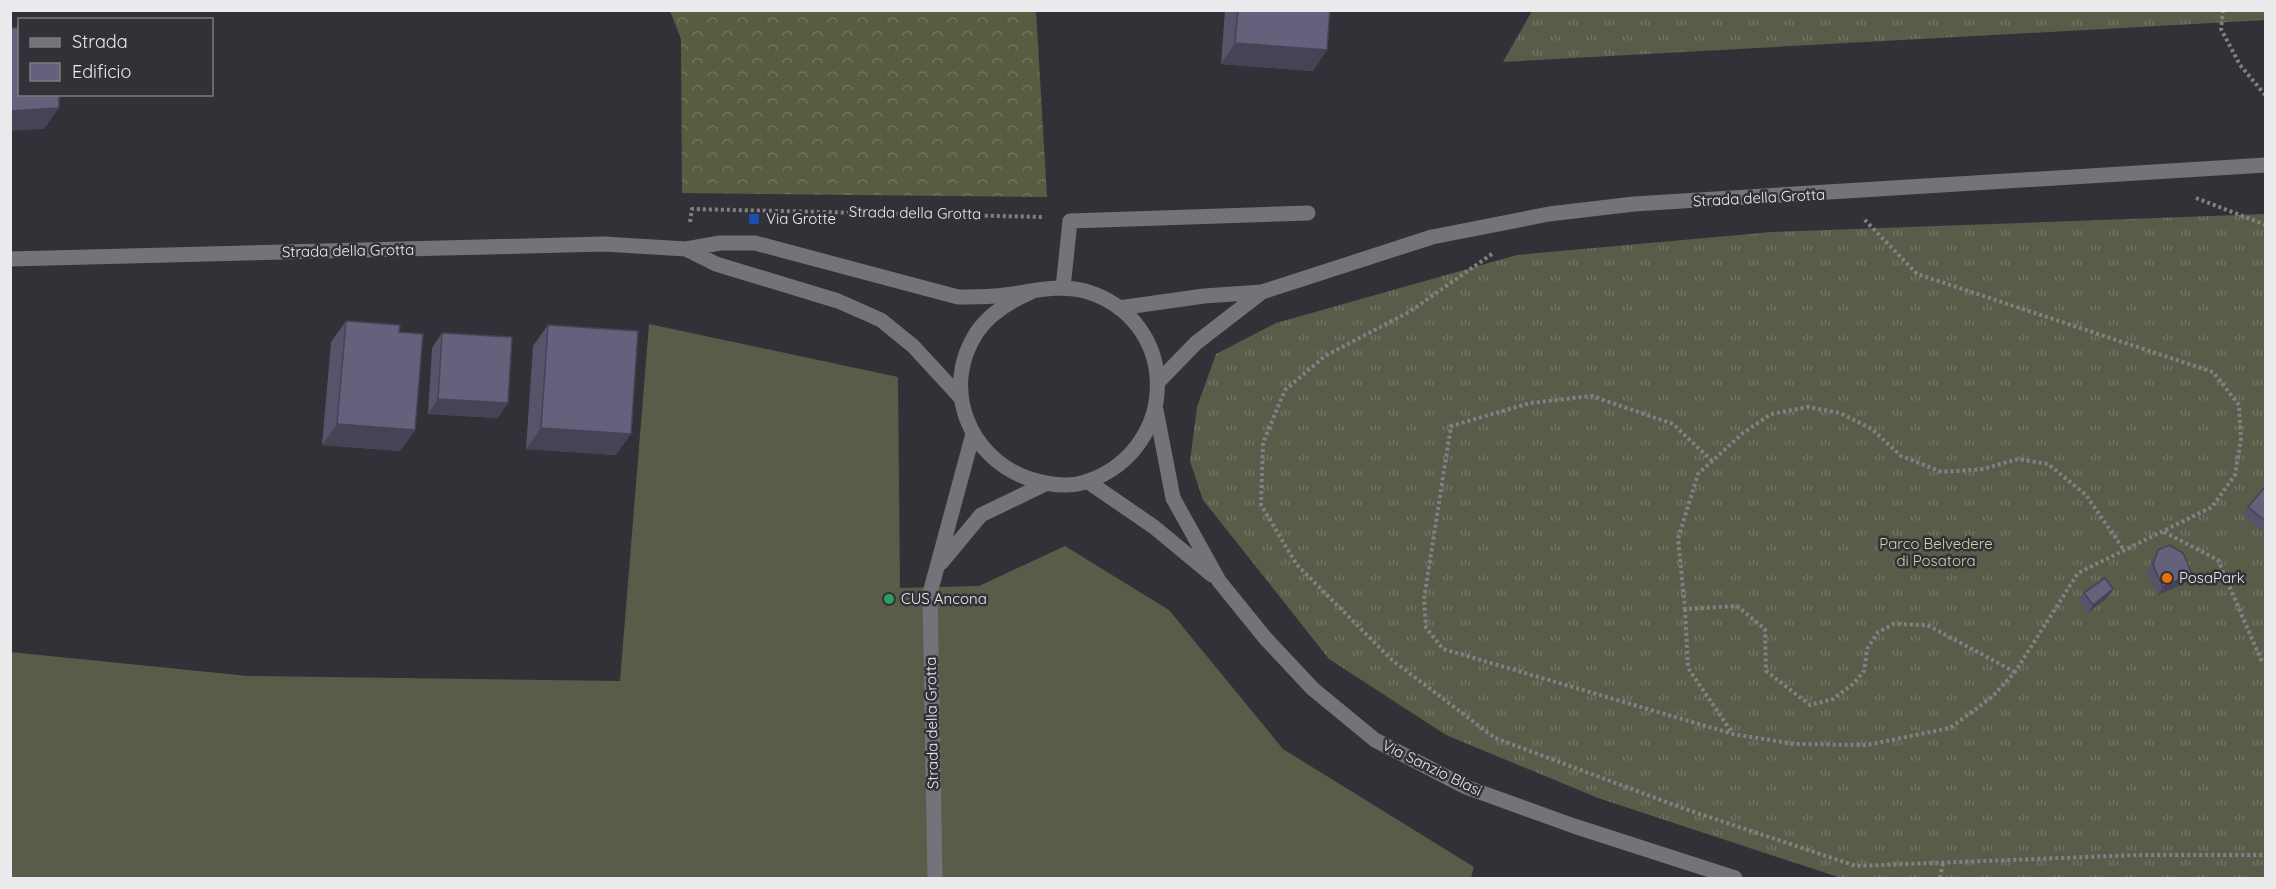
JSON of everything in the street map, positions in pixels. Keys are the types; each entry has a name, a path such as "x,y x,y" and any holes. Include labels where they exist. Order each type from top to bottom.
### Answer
{"street":[{"name":"Strada della Grotta","path":"1119,308 1204,296 1262,292 1432,237 1550,214 1634,204 2265,165"},
{"path":"1063,288 1070,221 1308,213"},
{"name":"Strada della Grotta","path":"10,259 604,244 686,249 720,243 755,243 958,297 992,297 1031,292 1063,288 1083,291 1102,298 1132,319 1143,333 1155,361 1159,381 1156,410 1145,436 1134,452 1117,467 1088,481 1066,485 1045,484 1015,474 1000,465 986,452 973,434 965,415 961,378 965,359 977,332 1000,308 1031,292"},
{"name":"Strada della Grotta","path":"686,249 716,264 838,301 881,320 913,346 962,398"},
{"name":"Strada della Grotta","path":"1159,381 1196,343 1262,292"},
{"name":"Via Sanzio Blasi","path":"1156,410 1173,498 1219,581 1266,639 1312,689 1375,740 1466,787 1574,826 1735,879"},
{"name":"Strada della Grotta","path":"935,879 930,593 973,434"},
{"name":"Via Sanzio Blasi","path":"1088,481 1154,527 1219,581"},
{"name":"Strada della Grotta","path":"937,567 981,515 1045,484"}],"path":[{"path":"2223,10 2221,28 2240,65 2265,96"},
{"path":"1712,461 1673,424 1592,396 1530,403 1451,426 1424,599 1426,628 1443,649 1733,734 1794,744 1867,745 1950,728 1992,697 2015,672 2078,573 2212,507 2235,475 2241,439 2239,405 2213,372 1917,274 1839,193"},
{"name":"Strada della Grotta","path":"686,249 692,209 1040,216 1070,221"},
{"path":"1493,253 1409,312 1325,356 1285,390 1263,443 1261,505 1297,565 1392,660 1495,738 1685,809 1856,866 2138,855 2265,855"},
{"path":"1733,734 1688,668 1678,539 1698,474 1743,433 1771,414 1808,407 1840,413 1872,429 1901,456 1942,472 1983,469 2018,459 2048,464 2086,495 2124,550"},
{"path":"2163,532 2218,560 2262,662 2265,663"},
{"path":"1685,609 1737,606 1766,629 1766,671 1810,705 1833,699 1853,684 1864,671 1867,649 1878,632 1894,624 1927,625 2015,672"},
{"path":"1940,879 1943,863"}],"green space":[{"path":"2265,10 2266,20 1503,62 1532,11"},
{"path":"670,11 1036,11 1047,197 682,193 681,39"},
{"name":"Parco Belvedere di Posatora","path":"2265,214 2265,878 1841,878 1598,798 1446,735 1329,659 1203,500 1190,461 1197,407 1216,354 1276,323 1517,255 1772,232"},
{"name":"CUS Ancona","path":"649,324 898,377 900,588 979,586 1065,546 1169,610 1283,749 1474,867 1471,878 11,878 10,652 248,676 620,681"}],"building":[{"path":"1238,10 1330,10 1327,50 1235,43"},
{"path":"18,27 18,96 59,96 59,108 10,111 10,28"},
{"path":"346,321 400,325 399,332 423,334 415,430 337,424"},
{"path":"548,325 638,331 631,434 541,428"},
{"path":"442,333 512,337 508,403 438,399"},
{"path":"2265,487 2265,521 2248,507"},
{"name":"PosaPark","path":"2169,545 2183,553 2192,574 2163,587 2153,565 2158,550"},
{"path":"2105,578 2113,589 2093,605 2084,593"}],"place":[{"name":"Via Grotte","path":"754,219"},
{"name":"PosaPark","path":"2167,578"},
{"name":"CUS Ancona","path":"889,599"}]}
